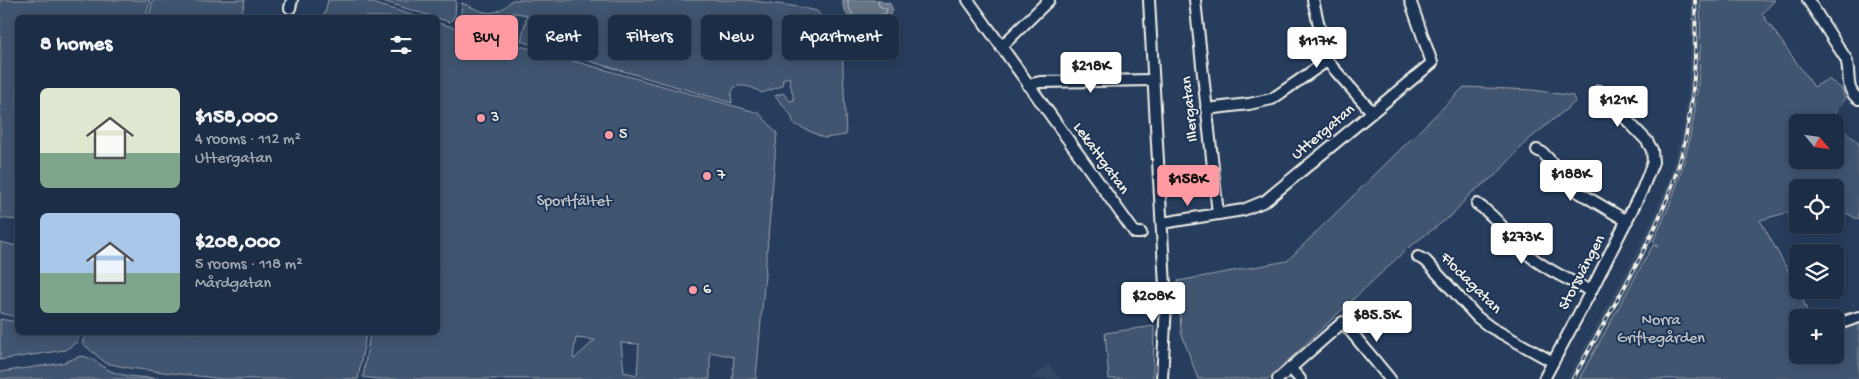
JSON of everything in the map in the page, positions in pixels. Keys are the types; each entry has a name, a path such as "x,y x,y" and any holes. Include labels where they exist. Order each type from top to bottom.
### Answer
{"street":[{"name":"Lekattgatan","path":"968,0 1135,233 1141,232"},
{"path":"1001,47 1049,0"},
{"path":"1149,0 1166,304 1162,379"},
{"name":"Illergatan","path":"1195,0 1218,214"},
{"path":"1313,0 1327,61 1372,112"},
{"name":"Uttergatan","path":"1162,223 1243,210 1265,201 1432,63 1410,0"},
{"path":"1808,0 1846,58 1849,66 1850,89 1852,94 1859,99"},
{"path":"1206,109 1272,99 1327,61"},
{"path":"1028,84 1040,82 1152,80"},
{"name":"Storsvängen","path":"1544,379 1627,221 1653,162 1652,150 1647,141 1599,90"},
{"path":"1537,150 1580,193 1627,221"},
{"path":"1477,204 1487,210 1531,257 1591,291"},
{"name":"Flodagatan","path":"1418,257 1426,261 1477,317 1490,327 1553,362"},
{"path":"1844,321 1859,317"},
{"path":"1278,379 1342,322 1390,379"},
{"path":"1290,368 1300,379"}],"shaded area":[{"path":"1690,0 1700,0 1700,69 1693,130 1678,185 1642,263 1579,379 1567,379 1633,259 1668,182 1683,128 1687,98 1691,37"},
{"path":"1048,364 1061,379 1032,379"}],"green space":[{"path":"0,0 150,0 146,15 15,15 15,220 0,218 0,59 2,57 0,54"},
{"path":"153,0 245,0 241,15 149,15"},
{"path":"328,0 363,0 412,15 324,15"},
{"path":"379,0 456,0 455,15 450,22 440,19 440,15 427,15"},
{"path":"512,0 747,0 817,11 820,15 782,15 782,60 843,60 846,135 824,138 794,124 791,115 775,96 783,93 790,101 794,100 789,77 783,79 782,86 762,93 748,87 734,87 731,95 732,103 586,60 598,60 598,15 528,15 528,43 521,41 527,15 507,13 501,15 461,15 462,3 488,12 500,10"},
{"name":"Norra Griftegården","path":"1700,0 1775,0 1762,14 1814,87 1828,79 1842,89 1845,98 1835,114 1789,114 1789,169 1844,169 1844,130 1859,144 1859,220 1844,212 1844,179 1789,179 1789,212 1760,220 1789,273 1789,299 1803,299 1806,309 1789,309 1789,364 1844,364 1844,314 1854,312 1859,324 1859,379 1579,379 1653,245 1658,247 1653,241 1678,183 1693,124 1700,63"},
{"name":"Sportfältet","path":"440,24 455,28 455,60 518,60 518,45 528,48 528,60 570,60 759,113 777,133 756,379 732,379 734,357 710,352 710,379 378,379 363,377 370,335 440,335","holes":["576,338 595,340 574,359","621,343 639,344 637,375 624,372"]},
{"path":"1464,87 1533,90 1573,96 1575,102 1527,141 1497,174 1470,194 1452,215 1408,248 1268,379 1198,379 1181,332 1178,281 1287,261"},
{"path":"0,242 15,246 15,317 0,313"},
{"path":"0,319 15,322 15,335 80,335 77,342 65,350 0,360"},
{"path":"1154,326 1153,379 1109,379 1105,333"},
{"path":"86,335 366,335 358,379 224,379 129,368 106,363 82,343"},
{"path":"81,356 122,375 164,379 0,379 0,372 62,363"}],"water":[{"path":"843,0 881,0 883,3 889,2 893,10 890,15 847,15 843,6"}],"railway":[{"path":"1573,379 1640,258 1673,183 1686,138 1693,93 1695,0"}],"place":[{"name":"3","path":"481,118"},
{"name":"5","path":"609,135"},
{"name":"7","path":"707,176"},
{"name":"6","path":"693,290"}]}
